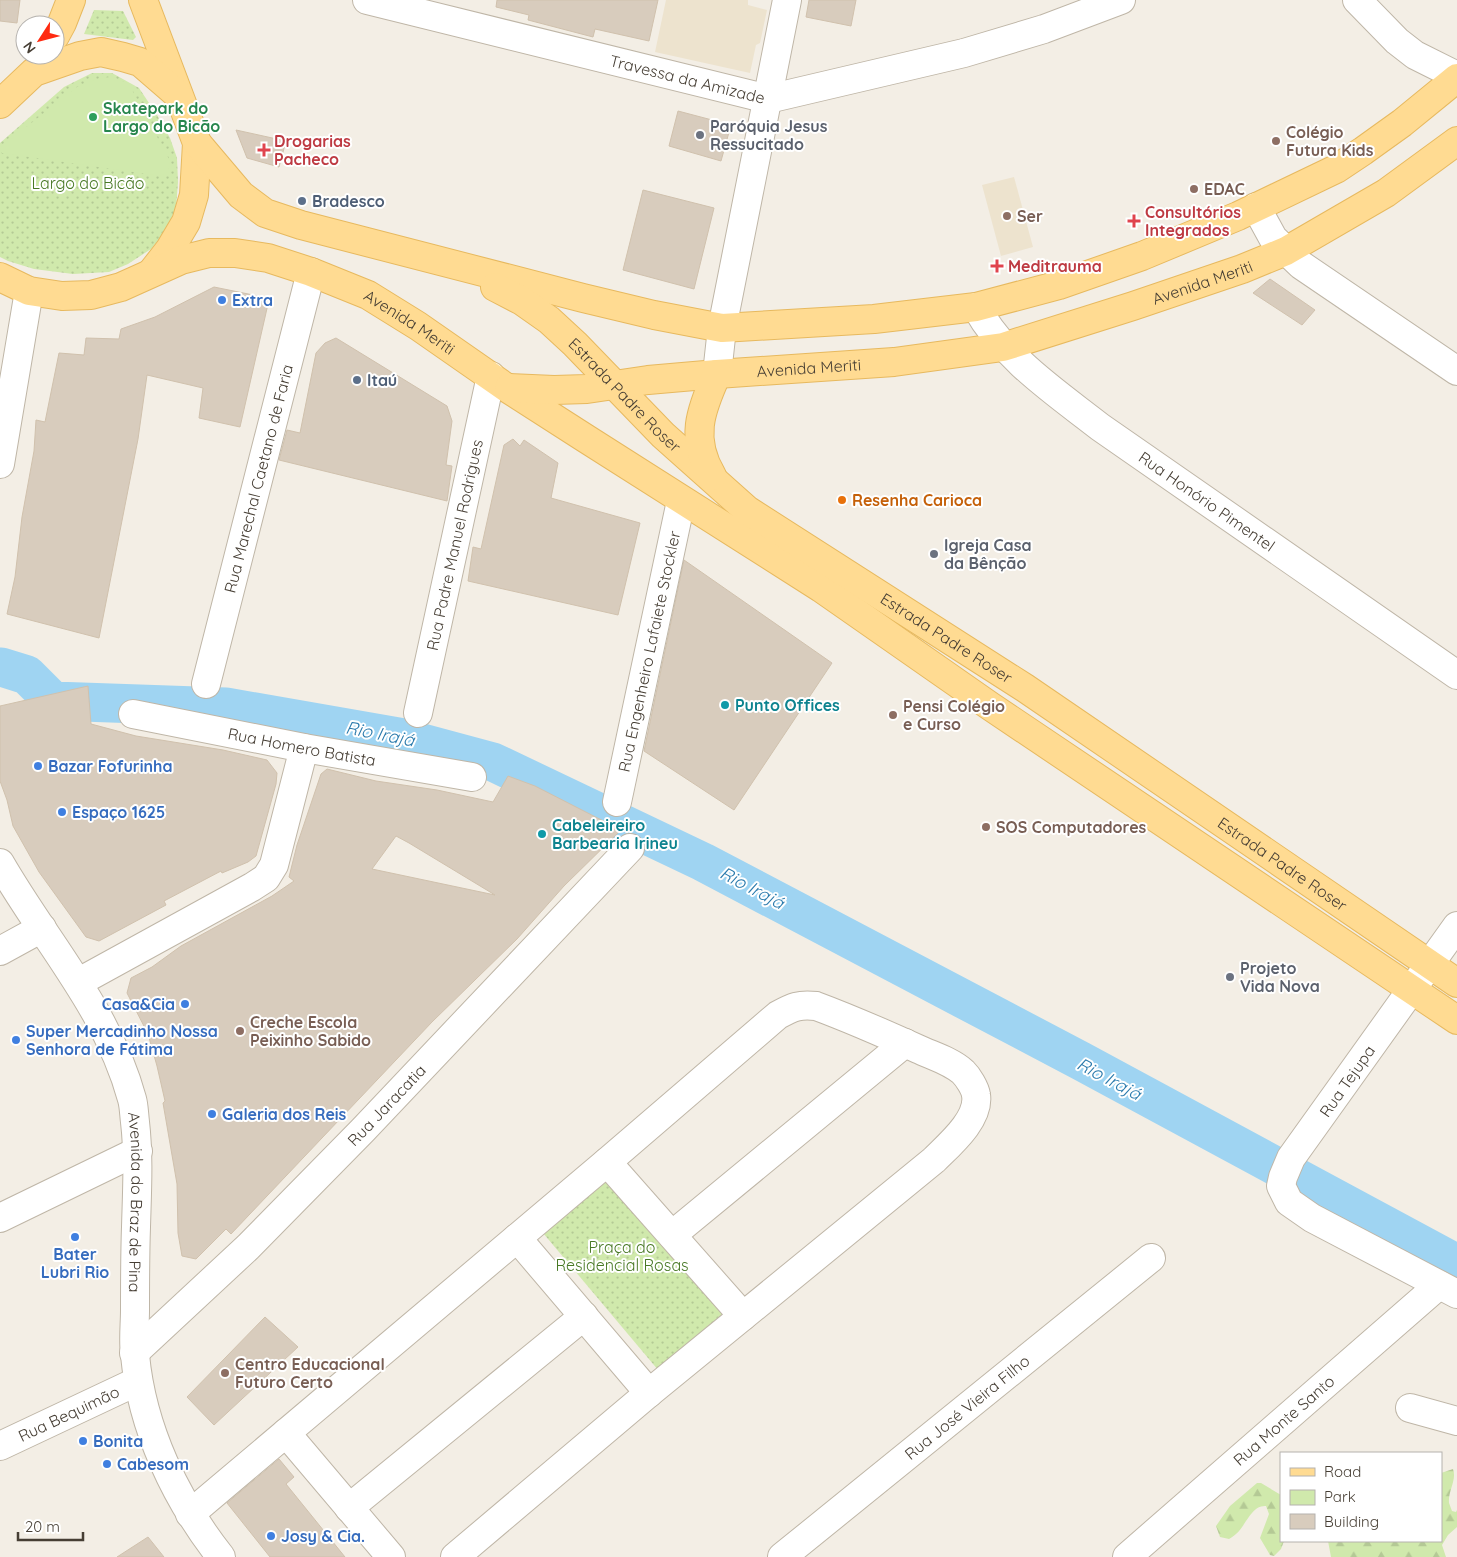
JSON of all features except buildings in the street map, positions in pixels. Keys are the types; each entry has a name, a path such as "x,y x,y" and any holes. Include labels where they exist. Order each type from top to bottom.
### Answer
{"main road":[{"path":"65,15 71,0"},
{"path":"144,0 197,143 242,195 265,213 300,225 459,267 646,313 722,328 874,319 976,307 1059,286 1142,256 1216,226 1336,168 1402,123 1457,77"},
{"path":"65,59 101,52 140,62 178,95"},
{"path":"0,104 38,65"},
{"name":"Avenida Meriti","path":"0,277 29,291 62,296 91,295 121,287 181,260 208,253 268,258 311,272 368,295 418,326 499,382 562,390 716,374 894,362 1003,347 1242,269 1286,251 1386,193 1457,141"},
{"path":"151,273 170,249 186,222 194,194 197,143"},
{"name":"Estrada Padre Roser","path":"459,267 522,301 549,320 575,344 663,435 747,510 1025,688 1457,984"},
{"path":"716,374 701,416 698,439 704,462 717,484"},
{"name":"Estrada Padre Roser","path":"499,382 681,501 821,588 990,706 1457,1020"}],"street":[{"name":"Travessa da Amizade","path":"367,0 768,99 964,53 1044,30 1121,0"},
{"path":"716,374 722,328 787,0"},
{"path":"1357,0 1415,56 1457,77"},
{"path":"1256,207 1273,238 1321,280 1457,371"},
{"name":"Rua Marechal Caetano de Faria","path":"206,684 311,272"},
{"path":"0,464 29,291"},
{"name":"Rua Honório Pimentel","path":"976,307 1003,347 1047,386 1100,427 1457,675"},
{"name":"Rua Padre Manuel Rodrigues","path":"418,713 499,382"},
{"name":"Rua Engenheiro Lafaiete Stockler","path":"617,802 681,501"},
{"name":"Rua Homero Batista","path":"133,714 304,748 472,777"},
{"path":"79,982 252,888 266,878 274,865 280,846 304,748"},
{"name":"Rua Jaracatia","path":"134,1353 248,1247 363,1130 630,848"},
{"name":"Avenida do Braz de Pina","path":"0,863 15,889 79,982 97,1012 117,1056 133,1100 138,1151 134,1353 138,1381 157,1446 168,1472 190,1514 221,1557"},
{"name":"Rua Tejupa","path":"1448,1289 1312,1218 1289,1202 1281,1186 1287,1168 1457,926"},
{"path":"0,951 42,928"},
{"path":"190,1514 778,1015 792,1007 802,1005 816,1006 905,1043 950,1064 963,1073 976,1094 976,1105 970,1120 950,1145 455,1557"},
{"path":"672,1235 905,1043"},
{"path":"0,1218 138,1151"},
{"path":"607,1162 743,1316"},
{"path":"517,1238 650,1393"},
{"name":"Rua José Vieira Filho","path":"782,1557 1151,1258"},
{"name":"Rua Monte Santo","path":"1128,1557 1448,1289"},
{"path":"349,1508 584,1316"},
{"name":"Rua Bequimão","path":"0,1446 138,1381"},
{"path":"1410,1408 1457,1421"},
{"path":"286,1433 391,1557"}],"shaded area":[{"path":"666,0 748,0 748,5 767,10 760,43 756,45 750,73 655,52"},
{"name":"Ser","path":"1014,177 1033,247 1001,256 982,185"}],"green space":[{"path":"94,10 123,11 136,37 133,40 84,34"},
{"name":"Largo do Bicão","path":"92,73 112,73 139,88 157,115 170,138 177,158 176,208 164,233 151,249 128,264 109,272 73,274 34,269 8,261 0,257 0,143 64,87"},
{"name":"Skatepark do Largo do Bicão","path":"110,77 121,80 130,86 169,159 170,167 166,173 161,176 2,153 0,151 2,146 77,87 96,79"},
{"name":"Praça do Residencial Rosas","path":"613,1175 733,1319 664,1377 543,1233"},
{"path":"1453,1469 1454,1477 1449,1503 1452,1511 1456,1512 1457,1510 1457,1527 1448,1535 1442,1545 1446,1557 1331,1557 1328,1542 1442,1542 1442,1473"},
{"path":"1257,1483 1261,1483 1280,1494 1280,1542 1284,1542 1281,1549 1274,1556 1270,1555 1260,1538 1269,1514 1266,1506 1256,1509 1240,1530 1229,1539 1220,1537 1216,1526 1230,1506"}],"waterway":[{"name":"Rio Irajá","path":"1,667 27,675 53,701 226,707 404,738 493,762 703,862 1081,1061 1457,1264"}],"place":[{"name":"Skatepark do Largo do Bicão","path":"93,117"},
{"name":"Paróquia Jesus Ressucitado","path":"700,135"},
{"name":"Colégio Futura Kids","path":"1276,141"},
{"name":"Drogarias Pacheco","path":"264,150"},
{"name":"EDAC","path":"1194,189"},
{"name":"Bradesco","path":"302,201"},
{"name":"Ser","path":"1007,216"},
{"name":"Consultórios Integrados","path":"1134,221"},
{"name":"Meditrauma","path":"997,266"},
{"name":"Extra","path":"222,300"},
{"name":"Itaú","path":"357,380"},
{"name":"Resenha Carioca","path":"842,500"},
{"name":"Igreja Casa da Bênção","path":"934,554"},
{"name":"Punto Offices","path":"725,705"},
{"name":"Pensi Colégio e Curso","path":"893,715"},
{"name":"Bazar Fofurinha","path":"38,766"},
{"name":"Espaço 1625","path":"62,812"},
{"name":"SOS Computadores","path":"986,827"},
{"name":"Cabeleireiro Barbearia Irineu","path":"542,834"},
{"name":"Projeto Vida Nova","path":"1230,977"},
{"name":"Casa&Cia","path":"185,1004"},
{"name":"Creche Escola Peixinho Sabido","path":"240,1031"},
{"name":"Super Mercadinho Nossa Senhora de Fátima","path":"16,1040"},
{"name":"Galeria dos Reis","path":"212,1114"},
{"name":"Bater Lubri Rio","path":"75,1237"},
{"name":"Centro Educacional Futuro Certo","path":"225,1373"},
{"name":"Bonita","path":"83,1441"},
{"name":"Cabesom","path":"107,1464"},
{"name":"Josy & Cia.","path":"271,1536"}]}
